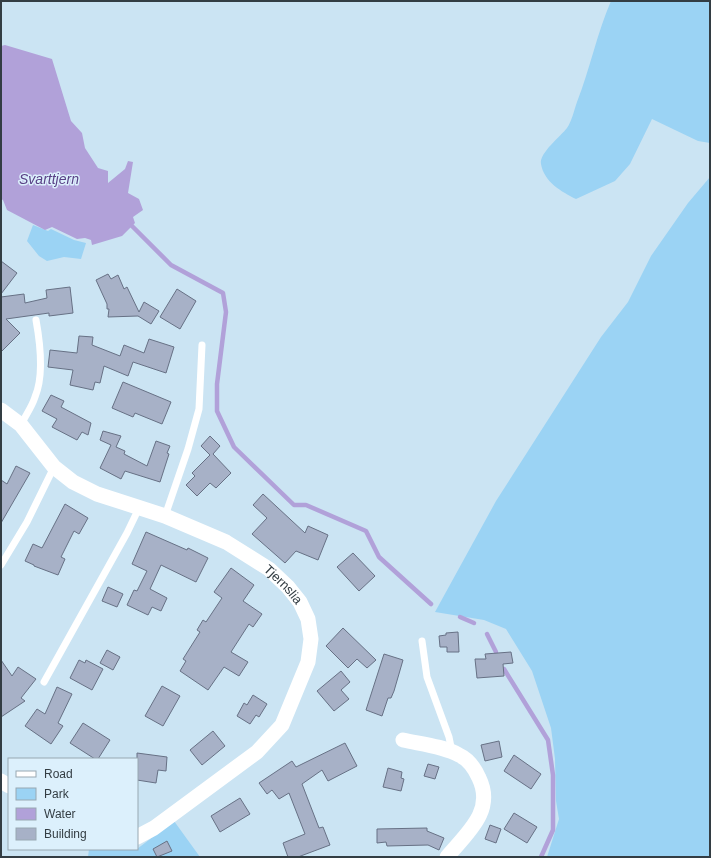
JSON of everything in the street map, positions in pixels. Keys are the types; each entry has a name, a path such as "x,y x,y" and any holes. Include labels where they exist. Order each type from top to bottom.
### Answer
{"street":[{"name":"Tjernslia","path":"1,410 20,425 54,467 73,482 97,494 165,516 226,542 268,569 288,586 300,602 308,619 311,639 308,662 282,725 257,752 154,828 138,836"},
{"path":"403,740 460,755 472,766 481,783 484,796 483,808 477,821 447,857"}],"lane":[{"path":"20,425 36,397 39,382 40,340 36,320"},
{"path":"165,516 200,409 202,345"},
{"path":"1,565 27,522 54,467"},
{"path":"44,682 127,533 139,508"},
{"path":"422,641 427,677 449,736 452,752"}],"green space":[{"path":"611,1 710,1 710,143 698,141 652,119 630,164 615,181 576,199 554,186 543,170 541,160 543,155 567,128 570,122"},
{"path":"710,177 710,857 547,857 559,819 556,801 555,759 551,728 532,671 506,629 484,620 435,612 496,501 601,337 628,302 651,256 688,203"},
{"path":"33,225 48,231 51,229 74,240 86,243 81,259 64,257 47,261 39,256 27,241"},
{"path":"174,821 200,857 88,857 89,850 138,850 138,848"}],"water":[{"name":"Svarttjern","path":"5,45 52,59 71,121 82,133 85,148 98,168 108,171 108,183 125,169 128,161 133,162 128,193 139,199 143,210 133,217 135,223 122,236 92,245 91,240 85,238 77,239 52,227 45,230 7,210 3,200 1,199 1,46"}],"building":[{"path":"1,261 17,273 1,294"},
{"path":"108,274 111,279 118,275 124,289 127,287 139,312 144,302 159,311 151,324 138,316 108,317 109,309 107,309 107,304 96,280"},
{"path":"70,287 73,313 49,316 49,313 6,319 20,333 1,352 1,297 24,294 25,303 47,298 46,290"},
{"path":"177,289 196,301 180,329 160,317"},
{"path":"79,336 93,337 92,345 120,356 124,345 144,353 149,339 174,347 166,373 133,362 128,376 104,366 100,383 95,382 93,390 70,385 73,370 48,367 50,350 77,353"},
{"path":"123,382 171,402 162,424 135,413 133,417 112,408"},
{"path":"51,395 64,401 61,407 91,423 88,435 82,432 77,440 52,427 57,419 42,411"},
{"path":"103,431 121,436 116,447 125,451 124,454 147,466 156,441 170,446 160,482 125,471 121,479 100,468 111,445 100,440"},
{"path":"210,436 220,446 213,454 231,473 216,488 210,483 197,496 186,485 195,476 192,473 210,455 201,446"},
{"path":"16,466 30,473 1,523 1,480 7,484"},
{"path":"263,494 305,533 308,526 328,535 318,560 296,551 285,563 252,534 267,518 253,505"},
{"path":"65,504 88,518 79,534 74,531 61,557 65,559 58,575 25,561 33,544 42,548"},
{"path":"146,532 187,550 188,548 208,558 196,582 161,565 150,589 167,598 161,611 152,607 148,615 127,605 134,590 137,591 147,571 132,564"},
{"path":"353,553 375,576 359,591 337,567"},
{"path":"231,568 254,585 243,601 262,614 253,627 249,624 231,652 248,662 239,676 224,667 208,690 180,671 186,661 183,659 200,632 197,630 203,620 206,622 222,598 214,592"},
{"path":"108,587 123,594 117,607 102,601"},
{"path":"343,628 376,660 367,668 357,659 348,668 326,646"},
{"path":"458,632 459,652 447,652 447,647 440,647 439,636 446,635 446,633"},
{"path":"107,650 120,657 113,670 100,663"},
{"path":"511,652 513,663 503,664 504,676 477,678 475,659 486,659 485,654"},
{"path":"384,654 403,660 394,691 391,698 388,698 382,716 366,710"},
{"path":"1,660 12,676 18,667 36,679 21,698 25,701 1,717"},
{"path":"79,660 85,663 86,660 103,669 92,690 70,678"},
{"path":"341,671 350,682 341,690 349,699 334,711 317,691"},
{"path":"162,686 180,696 163,726 145,716"},
{"path":"57,687 72,694 58,723 63,726 51,744 25,726 37,709 45,714"},
{"path":"253,695 267,704 259,717 256,715 250,724 237,716 244,703 247,705"},
{"path":"83,723 110,740 99,758 93,758 70,743"},
{"path":"213,731 225,746 202,765 190,750"},
{"path":"499,741 502,757 485,761 481,745"},
{"path":"345,743 357,766 328,781 322,770 302,784 319,828 323,827 330,845 298,857 288,857 283,843 305,834 289,793 279,799 272,790 267,794 259,783 292,761 296,767"},
{"path":"137,753 167,757 166,771 158,770 156,783 138,780"},
{"path":"514,755 541,774 531,789 504,771"},
{"path":"428,764 439,767 435,779 424,776"},
{"path":"388,768 402,772 401,778 404,779 401,791 383,787"},
{"path":"240,798 250,814 220,832 211,816"},
{"path":"514,813 537,827 527,843 504,829"},
{"path":"490,825 501,829 496,843 485,839"},
{"path":"427,828 427,831 444,838 439,850 428,845 387,846 386,842 377,843 377,829"},
{"path":"167,841 172,851 157,857 153,849"}],"waterway":[{"path":"132,226 171,265 223,293 226,312 217,384 217,411 234,447 294,505 306,505 366,531 379,557 431,604"},
{"path":"460,617 474,623"},
{"path":"487,634 496,652"},
{"path":"504,669 548,740 553,775 553,830 541,857"}]}
